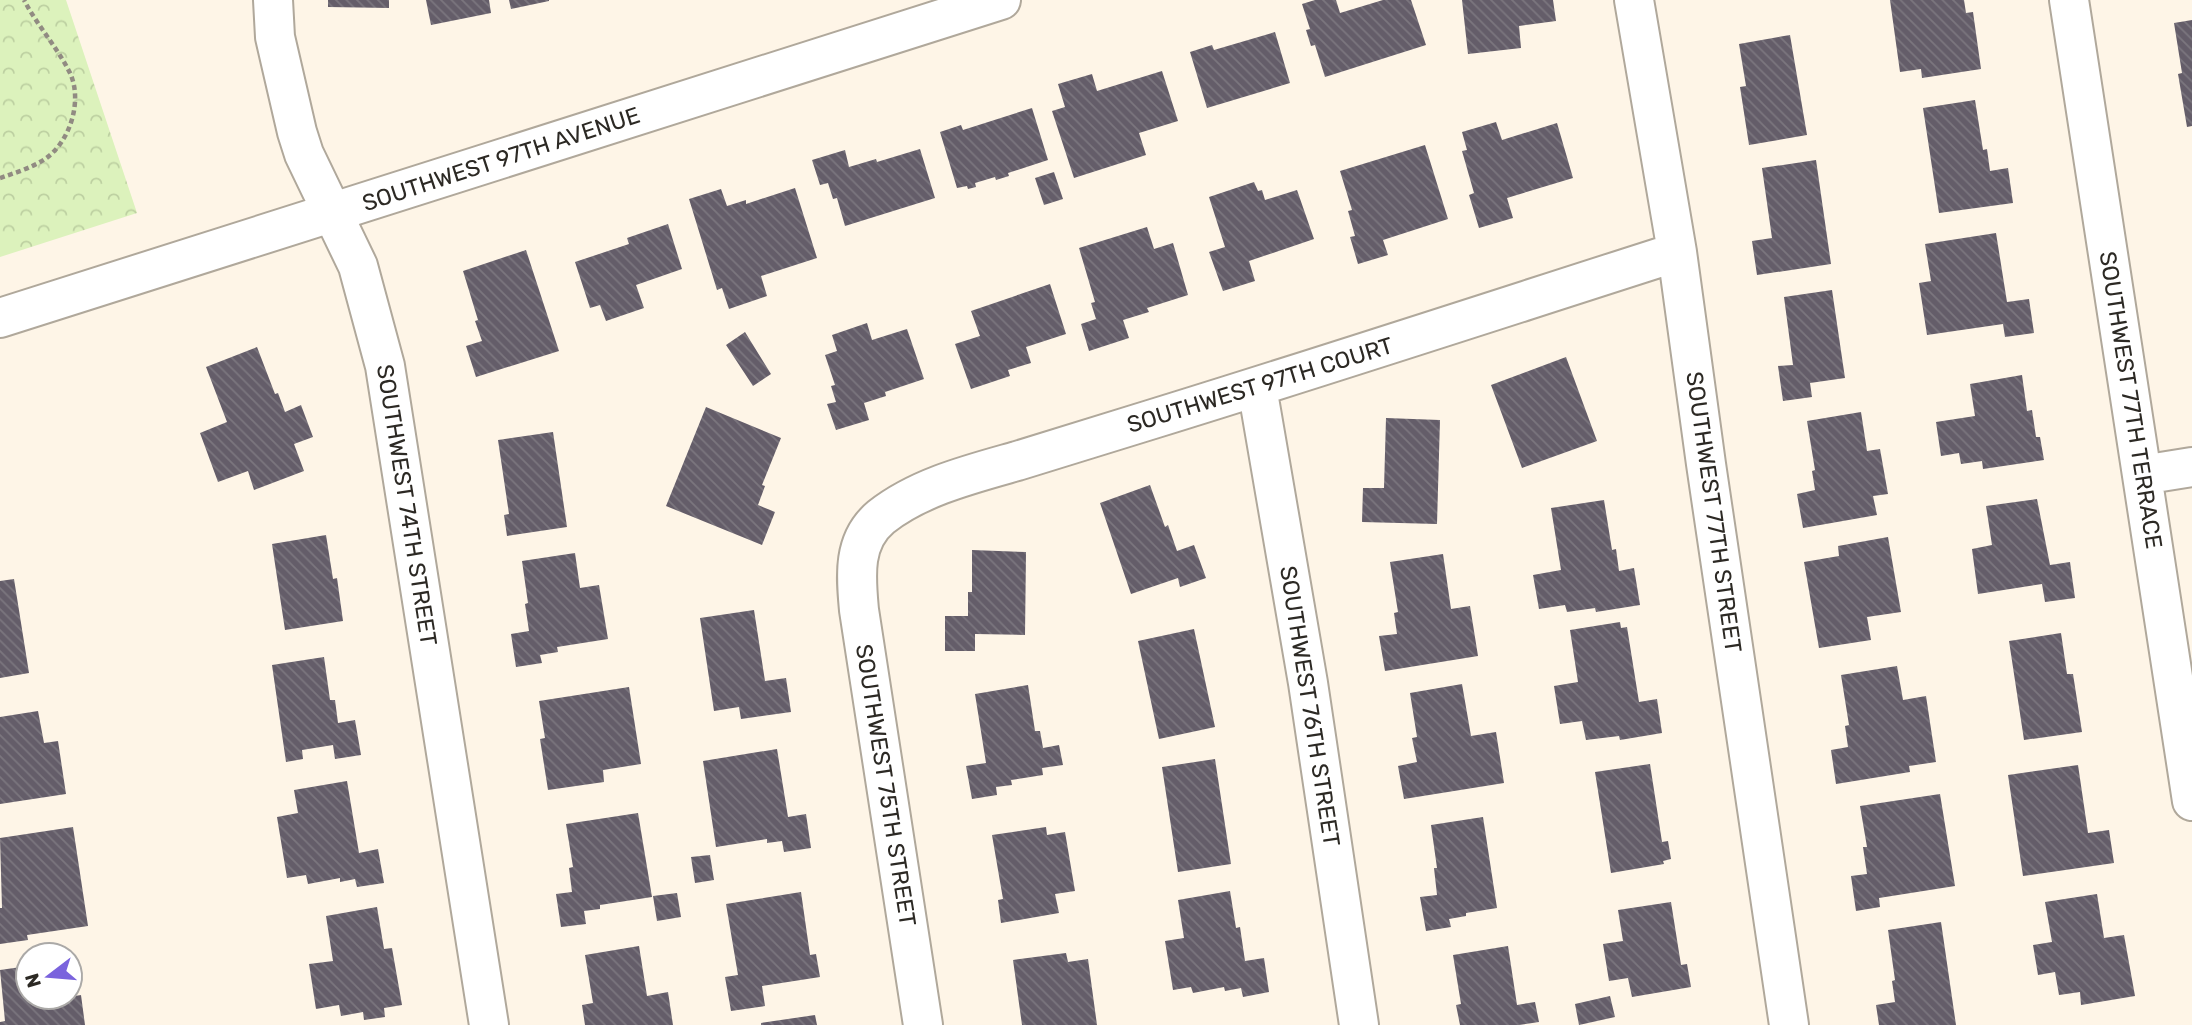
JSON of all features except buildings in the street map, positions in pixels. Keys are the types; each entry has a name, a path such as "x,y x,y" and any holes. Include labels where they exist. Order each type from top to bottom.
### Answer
{"street":[{"name":"SOUTHWEST 74TH STREET","path":"273,0 275,37 289,103 304,154 364,284 385,366 489,1025"},
{"name":"SOUTHWEST 97TH AVENUE","path":"2,313 332,213 1001,0"},
{"name":"SOUTHWEST 77TH STREET","path":"1634,0 1677,252 1789,1025"},
{"name":"SOUTHWEST 77TH TERRACE","path":"2069,0 2192,801"},
{"name":"SOUTHWEST 97TH COURT","path":"860,545 879,519 898,505 948,483 1677,252"},
{"name":"SOUTHWEST 76TH STREET","path":"1257,387 1308,683 1360,1025"},
{"path":"2142,475 2192,467"},
{"name":"SOUTHWEST 75TH STREET","path":"860,545 856,564 859,610 923,1025"}],"path":[{"path":"0,178 38,163 53,153 61,145 74,111 74,90 70,74 24,0"}],"green space":[{"path":"0,0 66,0 137,213 0,257"}]}
